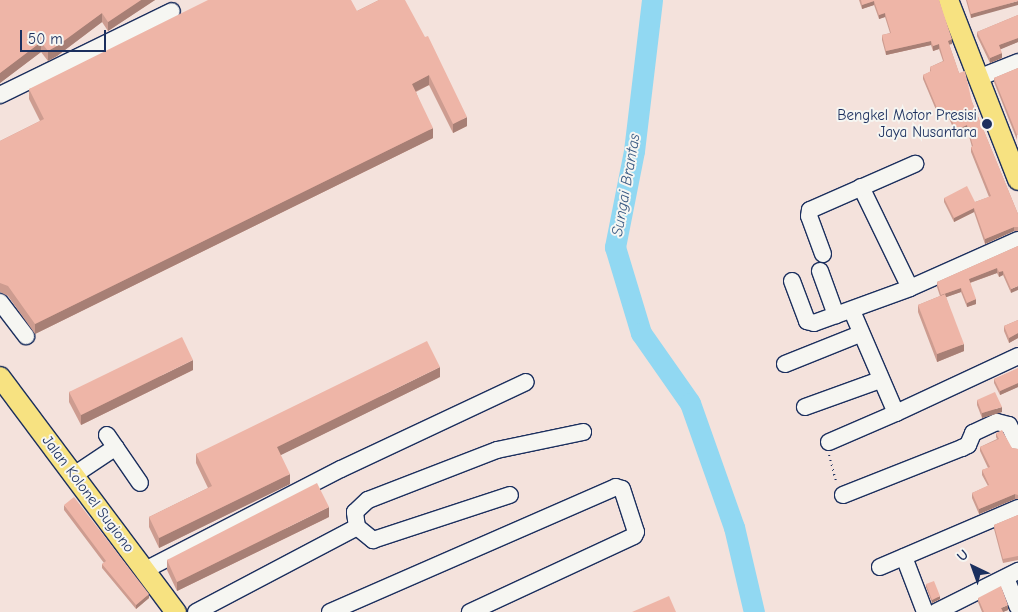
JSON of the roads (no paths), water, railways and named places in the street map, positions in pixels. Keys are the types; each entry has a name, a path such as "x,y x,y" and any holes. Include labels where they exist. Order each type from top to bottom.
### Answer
{"main road":[{"path":"948,0 1018,180"},
{"name":"Jalan Kolonel Sugiono","path":"0,377 176,612"}],"street":[{"path":"0,95 172,11"},
{"path":"978,78 1018,62"},
{"path":"823,254 809,212 915,164"},
{"path":"861,187 910,288"},
{"path":"792,281 807,322 814,323 910,288 1018,240"},
{"path":"820,271 844,313 860,334 896,413"},
{"path":"0,302 26,336"},
{"path":"785,364 860,334"},
{"path":"829,442 1018,356"},
{"path":"805,407 880,380"},
{"path":"145,570 341,469 526,382"},
{"path":"843,496 968,445 973,433 997,422 1009,425 1018,445"},
{"path":"510,495 485,506 373,540 357,527 355,512 368,500 497,450 583,432"},
{"path":"74,475 112,441 140,483"},
{"path":"330,612 616,487 622,489 636,532 634,536 470,612"},
{"path":"880,567 1018,508"},
{"path":"196,612 357,527"},
{"path":"904,557 925,612"},
{"path":"936,612 1012,575 1018,607"}],"waterway":[{"name":"Sungai Brantas","path":"652,0 634,151 615,247 641,333 690,403 734,527 754,612"}],"place":[{"name":"Bengkel Motor Presisi Jaya Nusantara","path":"987,124"}]}
